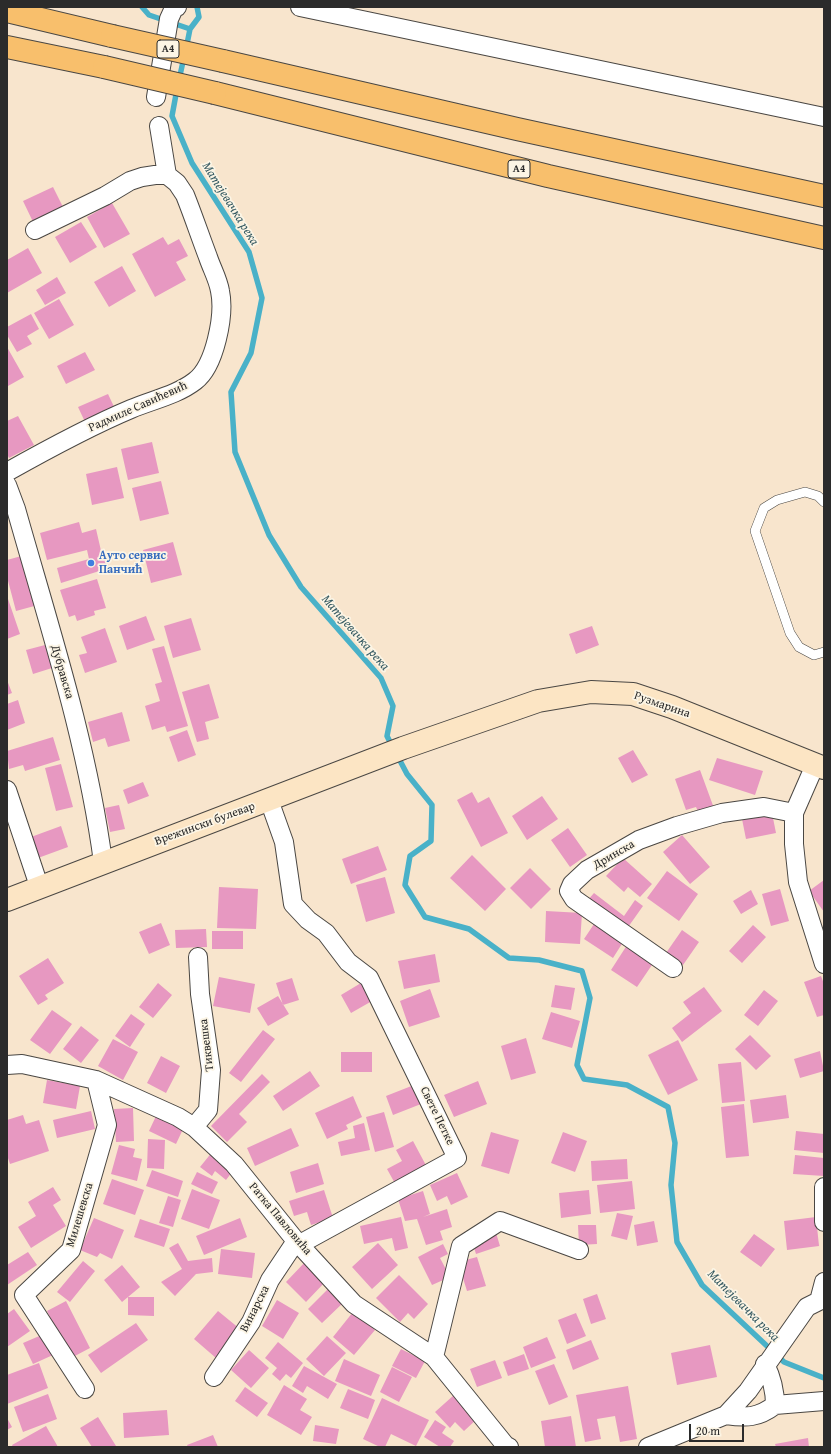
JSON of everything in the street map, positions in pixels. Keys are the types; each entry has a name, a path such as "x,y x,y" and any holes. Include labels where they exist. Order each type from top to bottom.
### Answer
{"highway":[{"name":"A4","path":"7,11 517,129 824,196"},
{"name":"A4","path":"7,47 104,67 541,174 824,238"}],"main road":[{"name":"Рузмарина","path":"393,752 538,701 591,692 632,694 672,707 820,767"},
{"name":"Врежински булевар","path":"7,900 39,886 393,752"}],"street":[{"path":"300,7 824,117"},
{"path":"156,97 171,17"},
{"path":"35,230 105,196 130,181 155,175 167,175 159,126"},
{"name":"Радмиле Савићевић","path":"7,472 131,408 184,388 202,374 209,364 219,328 221,305 219,287 185,195 177,183 167,175"},
{"name":"Дубравска","path":"7,485 16,509 82,746 96,810 103,862"},
{"path":"820,767 794,813 794,844 798,882 824,964"},
{"path":"7,790 39,886"},
{"name":"Свете Петке","path":"269,800 284,842 293,904 308,920 326,933 348,962 369,978 457,1158 298,1243"},
{"name":"Дринска","path":"673,968 574,899 569,891 572,884 587,870 639,840 677,826 722,813 764,807 794,813"},
{"name":"Тиквешка","path":"194,1127 208,1110 211,1070 200,994 198,957"},
{"name":"Ратка Павловића","path":"7,1065 22,1064 96,1080 178,1117 194,1127 234,1164 298,1243 354,1304 434,1357 506,1447"},
{"name":"Милешевска","path":"85,1389 24,1295 71,1250 106,1125 96,1080"},
{"path":"824,1187 824,1222"},
{"path":"434,1357 461,1246 500,1221 579,1250"},
{"name":"Винарска","path":"214,1377 251,1322 270,1280 298,1243"},
{"path":"648,1447 726,1416 748,1391 765,1364 807,1307 822,1302 824,1282"},
{"path":"765,1364 773,1380 775,1405"},
{"path":"726,1416 744,1418 764,1413 775,1405 824,1401"}],"lane":[{"path":"824,502 818,496 805,492 777,500 764,508 755,530 790,633 799,647 814,655 824,652"}],"building":[{"path":"53,187 65,211 35,226 23,201"},
{"path":"112,203 130,234 104,248 87,217"},
{"path":"81,222 97,247 70,263 55,237"},
{"path":"163,237 168,245 179,239 188,256 176,262 186,280 155,297 132,254"},
{"path":"28,248 42,273 7,293 7,260"},
{"path":"122,266 136,291 109,307 94,282"},
{"path":"57,277 66,293 45,305 36,290"},
{"path":"59,299 74,325 49,339 34,313"},
{"path":"31,314 39,329 27,336 32,344 17,352 7,335 7,327"},
{"path":"7,347 24,377 8,386 7,384"},
{"path":"85,352 95,370 66,384 57,366"},
{"path":"108,394 116,411 86,424 78,407"},
{"path":"18,416 34,445 9,458 7,454 7,421"},
{"path":"152,442 159,473 128,480 121,449"},
{"path":"117,467 124,498 92,505 86,474"},
{"path":"161,481 169,514 140,521 132,488"},
{"path":"79,522 82,533 96,529 102,555 106,554 109,568 61,583 57,568 89,559 87,550 47,560 40,533"},
{"path":"173,542 182,575 151,583 143,550"},
{"path":"25,555 38,605 16,611 7,577 7,560"},
{"path":"97,579 106,608 94,611 95,615 77,621 75,615 69,617 60,590"},
{"path":"7,596 20,634 7,639"},
{"path":"146,616 155,640 127,650 119,626"},
{"path":"191,618 201,650 173,658 164,626"},
{"path":"592,626 599,645 576,654 569,634"},
{"path":"105,628 117,662 85,673 79,655 87,653 81,637"},
{"path":"45,645 52,668 33,674 26,650"},
{"path":"164,646 188,726 167,732 165,726 152,730 145,706 160,701 155,684 162,682 152,649"},
{"path":"7,680 12,693 7,695"},
{"path":"209,684 219,718 205,722 209,739 197,742 182,692"},
{"path":"18,700 25,723 7,730 7,704"},
{"path":"122,712 130,741 108,747 105,738 93,742 88,722"},
{"path":"187,730 196,755 178,762 169,737"},
{"path":"53,737 60,760 25,771 23,765 9,769 7,751"},
{"path":"633,750 648,775 632,783 618,758"},
{"path":"717,758 763,771 755,795 709,780"},
{"path":"61,764 73,807 56,811 45,768"},
{"path":"700,770 715,811 700,816 696,807 686,810 675,779"},
{"path":"143,782 149,796 128,804 123,790"},
{"path":"472,792 478,803 489,797 508,833 481,847 457,800"},
{"path":"542,796 558,819 527,840 512,816"},
{"path":"119,805 125,829 110,832 105,808"},
{"path":"772,813 776,833 746,839 742,819"},
{"path":"61,826 68,847 38,858 31,837"},
{"path":"568,828 587,855 570,867 551,840"},
{"path":"682,835 710,867 690,884 663,852"},
{"path":"378,846 387,870 351,884 342,859"},
{"path":"472,855 506,889 485,911 450,878"},
{"path":"623,858 652,884 640,897 628,887 624,892 606,876"},
{"path":"530,868 551,889 531,909 510,888"},
{"path":"667,871 698,894 679,921 647,898"},
{"path":"385,877 395,913 366,922 356,885"},
{"path":"824,880 824,912 809,891"},
{"path":"219,887 258,889 256,929 217,928"},
{"path":"780,889 789,921 771,926 762,894"},
{"path":"751,890 758,904 741,914 733,901"},
{"path":"594,893 624,916 635,900 643,906 626,930 587,901"},
{"path":"546,911 582,913 580,944 545,942"},
{"path":"596,921 625,939 613,958 584,939"},
{"path":"161,923 170,945 149,954 139,932"},
{"path":"753,925 766,937 742,963 729,951"},
{"path":"206,929 207,947 176,948 175,930"},
{"path":"682,930 699,942 683,965 666,953"},
{"path":"212,931 243,931 243,949 212,949"},
{"path":"629,942 656,959 637,987 611,970"},
{"path":"435,954 440,982 404,989 398,961"},
{"path":"48,958 64,983 45,995 48,999 38,1005 19,976"},
{"path":"821,976 824,984 824,1015 817,1017 804,982"},
{"path":"219,977 255,984 250,1013 213,1006"},
{"path":"292,978 299,1000 283,1005 276,983"},
{"path":"158,983 172,995 153,1018 139,1007"},
{"path":"361,983 372,1001 351,1013 341,995"},
{"path":"555,985 575,988 571,1010 551,1007"},
{"path":"704,987 722,1011 682,1042 672,1028 691,1013 683,1002"},
{"path":"430,989 440,1017 409,1027 400,1001"},
{"path":"764,990 778,1001 758,1026 744,1015"},
{"path":"278,996 289,1014 268,1026 257,1008"},
{"path":"52,1010 72,1024 50,1054 30,1040"},
{"path":"551,1012 580,1021 572,1048 542,1039"},
{"path":"131,1014 145,1024 130,1047 115,1036"},
{"path":"81,1026 99,1040 81,1063 63,1049"},
{"path":"263,1030 275,1039 241,1082 229,1073"},
{"path":"750,1035 771,1056 756,1070 735,1049"},
{"path":"526,1038 536,1073 511,1080 501,1046"},
{"path":"113,1039 138,1052 123,1080 98,1066"},
{"path":"678,1040 698,1080 668,1095 648,1055"},
{"path":"820,1051 824,1071 800,1078 794,1059"},
{"path":"341,1052 372,1052 372,1072 341,1072"},
{"path":"161,1056 180,1066 166,1093 147,1083"},
{"path":"741,1062 745,1101 722,1103 718,1064"},
{"path":"310,1071 320,1086 283,1111 273,1096"},
{"path":"262,1074 270,1082 239,1114 247,1122 227,1142 211,1126"},
{"path":"47,1080 80,1086 76,1109 43,1103"},
{"path":"478,1081 487,1104 454,1117 444,1095"},
{"path":"414,1085 421,1104 393,1115 386,1096"},
{"path":"786,1095 789,1118 753,1123 750,1100"},
{"path":"353,1096 362,1117 346,1125 348,1129 327,1139 315,1113"},
{"path":"744,1104 749,1156 726,1158 721,1107"},
{"path":"133,1108 134,1141 116,1142 114,1109"},
{"path":"91,1111 95,1129 57,1138 53,1120"},
{"path":"384,1112 394,1147 375,1152 366,1117"},
{"path":"157,1114 184,1127 176,1144 149,1131"},
{"path":"23,1115 26,1124 39,1120 49,1151 10,1164 7,1155 7,1120"},
{"path":"364,1123 370,1150 341,1156 338,1142 355,1138 353,1126"},
{"path":"291,1128 299,1146 255,1166 247,1148"},
{"path":"796,1131 824,1134 824,1153 794,1150"},
{"path":"491,1132 519,1140 509,1174 481,1166"},
{"path":"563,1132 587,1141 575,1172 551,1163"},
{"path":"148,1139 165,1140 164,1169 147,1168"},
{"path":"413,1141 429,1171 397,1187 387,1169 402,1161 396,1150"},
{"path":"119,1145 135,1149 133,1157 142,1159 137,1181 111,1174"},
{"path":"213,1151 235,1168 226,1180 215,1171 212,1176 200,1167"},
{"path":"795,1155 824,1158 824,1176 793,1174"},
{"path":"627,1159 628,1179 592,1181 591,1161"},
{"path":"318,1163 324,1184 296,1193 290,1172"},
{"path":"152,1170 183,1181 178,1197 146,1186"},
{"path":"197,1172 218,1182 212,1194 191,1184"},
{"path":"457,1173 468,1197 451,1205 447,1196 437,1201 430,1185"},
{"path":"112,1179 144,1190 135,1215 103,1204"},
{"path":"632,1181 635,1209 600,1213 597,1185"},
{"path":"53,1187 61,1200 53,1205 66,1226 31,1248 18,1227 36,1216 28,1202"},
{"path":"192,1189 220,1200 209,1229 181,1219"},
{"path":"324,1190 333,1218 311,1225 307,1212 294,1216 289,1201"},
{"path":"589,1190 591,1214 561,1218 559,1193"},
{"path":"423,1191 430,1214 423,1217 447,1209 452,1227 440,1231 443,1240 426,1245 417,1219 405,1221 398,1199"},
{"path":"168,1196 181,1200 173,1227 159,1223"},
{"path":"617,1213 633,1216 627,1240 611,1236"},
{"path":"401,1217 408,1248 395,1251 392,1238 364,1244 360,1226"},
{"path":"816,1217 819,1246 787,1250 784,1221"},
{"path":"94,1218 124,1230 112,1259 100,1253 97,1257 80,1250"},
{"path":"240,1218 247,1237 204,1255 196,1236"},
{"path":"140,1219 170,1229 164,1247 134,1237"},
{"path":"654,1221 658,1242 637,1246 634,1225"},
{"path":"578,1225 596,1225 597,1244 579,1245"},
{"path":"496,1233 500,1246 476,1254 472,1241"},
{"path":"754,1234 775,1249 761,1267 740,1252"},
{"path":"178,1243 188,1261 212,1258 213,1272 196,1274 175,1296 161,1282 182,1269 169,1248"},
{"path":"378,1243 398,1265 372,1289 352,1267"},
{"path":"443,1244 448,1254 440,1258 450,1277 432,1285 418,1257"},
{"path":"221,1249 255,1253 252,1278 218,1274"},
{"path":"28,1252 37,1265 7,1285 7,1265"},
{"path":"477,1257 486,1286 467,1291 458,1262"},
{"path":"83,1261 95,1271 70,1302 57,1292"},
{"path":"306,1261 326,1281 306,1302 286,1282"},
{"path":"122,1265 140,1287 122,1302 104,1280"},
{"path":"399,1275 428,1304 414,1319 408,1313 400,1322 376,1298"},
{"path":"330,1287 344,1302 322,1323 308,1309"},
{"path":"597,1294 606,1319 591,1324 583,1299"},
{"path":"128,1297 154,1297 154,1316 128,1315"},
{"path":"277,1300 299,1313 283,1339 262,1326"},
{"path":"66,1301 90,1348 71,1358 47,1311"},
{"path":"14,1309 30,1331 7,1347 7,1314"},
{"path":"218,1311 240,1329 216,1358 194,1339"},
{"path":"353,1312 375,1330 354,1355 333,1337"},
{"path":"576,1313 586,1336 567,1344 558,1320"},
{"path":"136,1323 148,1340 101,1373 88,1355"},
{"path":"44,1334 53,1355 33,1364 23,1343"},
{"path":"327,1336 346,1353 324,1376 306,1359"},
{"path":"547,1337 556,1358 531,1368 523,1347"},
{"path":"591,1340 599,1359 573,1370 566,1350"},
{"path":"278,1342 303,1363 291,1378 286,1374 280,1381 272,1374 277,1368 265,1358"},
{"path":"710,1345 717,1377 677,1385 671,1353"},
{"path":"401,1349 425,1361 416,1378 392,1366"},
{"path":"249,1350 269,1368 251,1388 231,1370"},
{"path":"524,1354 529,1369 508,1376 503,1362"},
{"path":"344,1359 380,1375 371,1396 335,1381"},
{"path":"495,1360 502,1378 477,1387 470,1369"},
{"path":"39,1363 48,1388 7,1404 7,1375"},
{"path":"554,1364 568,1397 549,1405 535,1371"},
{"path":"304,1366 337,1384 328,1399 307,1386 303,1393 292,1386"},
{"path":"392,1367 412,1377 399,1402 380,1392"},
{"path":"284,1385 307,1399 300,1410 312,1417 301,1435 267,1415"},
{"path":"628,1386 637,1439 620,1442 615,1416 597,1419 601,1439 585,1442 576,1395"},
{"path":"245,1387 268,1403 257,1417 235,1401"},
{"path":"348,1389 375,1400 368,1419 340,1408"},
{"path":"48,1394 57,1419 23,1432 14,1407"},
{"path":"454,1395 477,1419 464,1431 455,1422 450,1428 435,1412"},
{"path":"382,1398 429,1420 416,1446 391,1434 385,1447 380,1447 363,1439"},
{"path":"167,1410 169,1435 124,1438 123,1413"},
{"path":"571,1416 576,1447 545,1447 541,1421"},
{"path":"98,1417 116,1446 115,1447 92,1447 80,1428"},
{"path":"7,1418 12,1427 7,1430"},
{"path":"435,1420 446,1427 442,1433 454,1441 450,1447 440,1447 424,1437"},
{"path":"315,1425 339,1429 336,1444 313,1441"},
{"path":"46,1426 58,1447 13,1447 12,1445"},
{"path":"213,1435 218,1447 188,1447 187,1445"},
{"path":"808,1438 809,1447 776,1447 775,1444"}],"waterway":[{"path":"142,7 149,15 190,29"},
{"name":"Матејевачка река","path":"186,49 190,29 199,17 197,7"},
{"name":"Матејевачка река","path":"179,80 184,57"},
{"name":"Матејевачка река","path":"177,89 172,116 192,163 249,252 262,298 251,353 231,392 235,452 269,535 301,587 381,678 393,706 387,736 393,748"},
{"name":"Матејевачка река","path":"397,755 407,774 432,805 431,841 410,856 405,885 425,917 469,929 509,958 539,960 582,971 590,998 577,1065 584,1079 627,1085 668,1107 675,1143 671,1185 677,1242 702,1285 784,1362 824,1378"}],"place":[{"name":"Ауто сервис Панчић","path":"91,563"}]}
